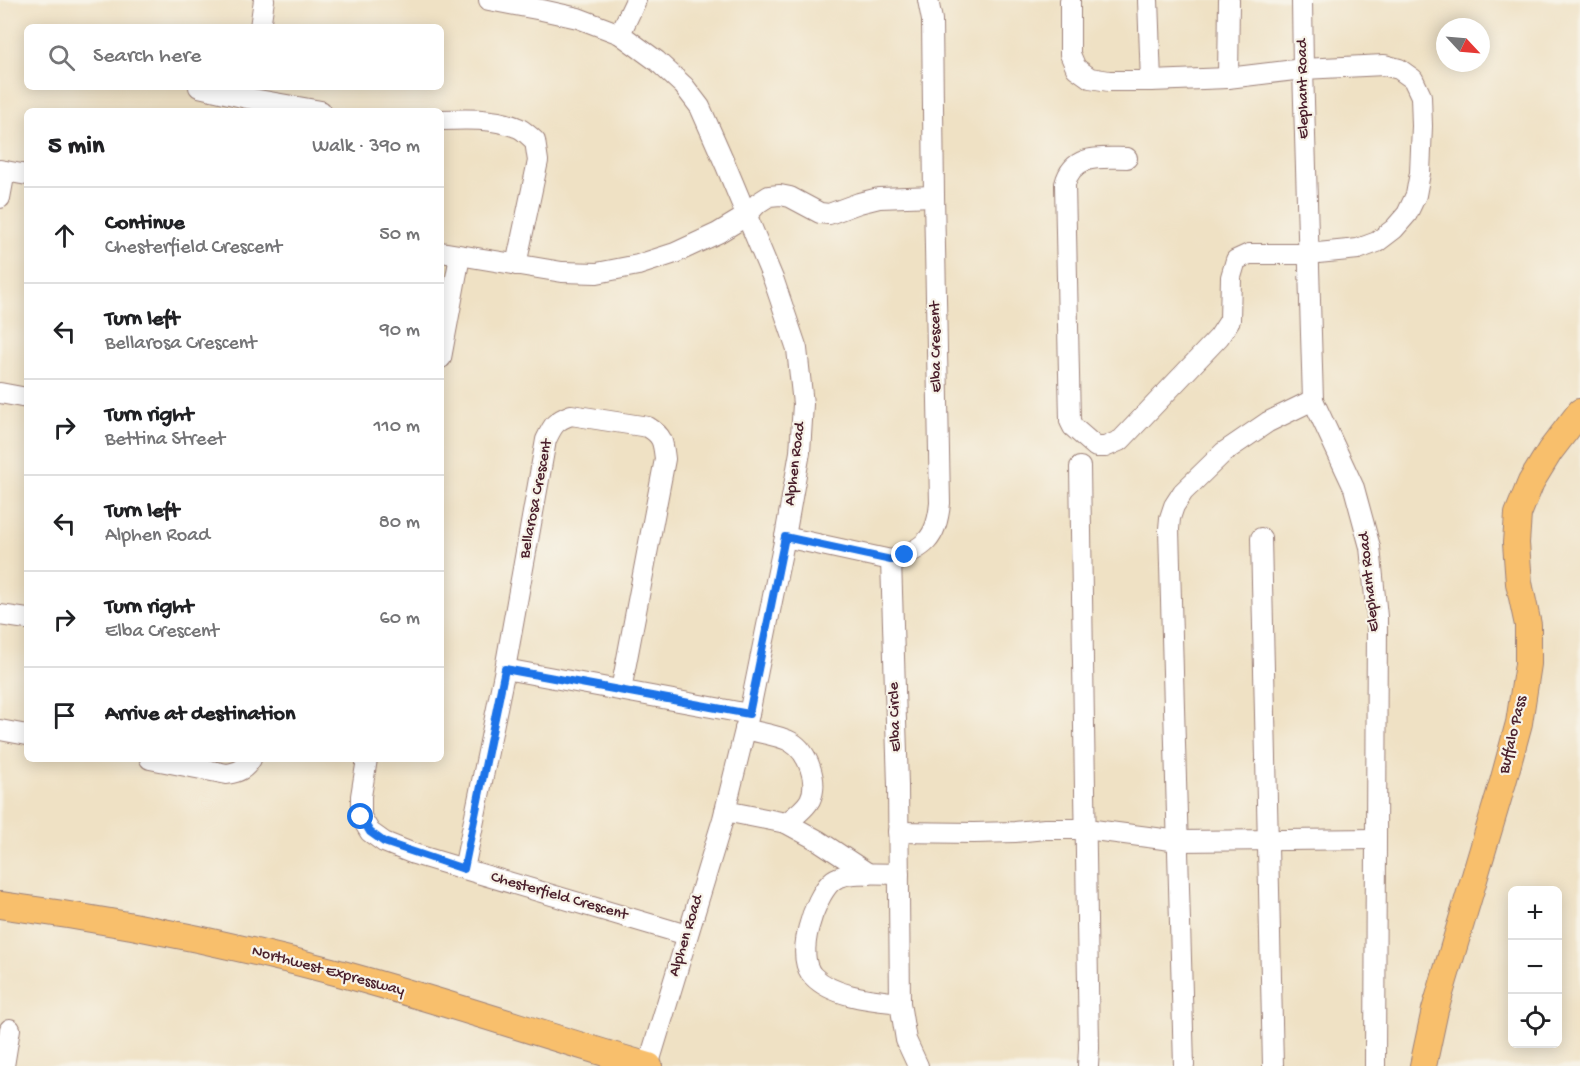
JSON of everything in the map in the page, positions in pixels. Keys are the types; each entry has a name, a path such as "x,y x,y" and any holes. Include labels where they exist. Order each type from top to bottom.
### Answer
{"main road":[{"name":"Buffalo Pass","path":"1423,1066 1435,1010 1519,723 1528,664 1528,625 1519,583 1516,543 1518,514 1531,482 1550,451 1580,412"},
{"name":"Northwest Expressway","path":"0,905 48,911 163,932 255,952 339,973 649,1066"},
{"name":"Northwest Expressway","path":"0,919 132,938 231,958 594,1066"}],"street":[{"path":"260,24 264,0"},
{"name":"Alphen Road","path":"489,0 578,18 620,34 657,61 684,86 700,107 774,281 797,349 803,404 800,452 747,722 725,811 649,1066"},
{"path":"620,34 636,0"},
{"name":"Elba Crescent","path":"891,560 919,548 931,537 939,521 932,20 928,0"},
{"path":"1070,0 1070,54 1076,68 1090,78 1109,81 1228,78 1303,69 1384,65 1399,69 1413,79 1421,96 1420,173 1416,195 1407,214 1394,229 1377,242 1358,249 1308,254 1249,254 1236,260 1231,277 1230,320 1219,337 1121,440 1105,447 1096,447 1073,427 1070,421 1065,184 1067,176 1084,161 1127,158"},
{"path":"1148,0 1150,81"},
{"path":"1228,78 1229,0"},
{"name":"Elephant Road","path":"1302,0 1313,400 1354,488 1370,547 1377,617 1375,1066"},
{"path":"211,90 247,99 302,108"},
{"path":"444,120 497,122 518,127 535,141 538,161 516,265"},
{"path":"0,198 2,171 24,175"},
{"path":"444,327 451,254 562,272 597,273 638,265 675,253 718,233 746,216 758,203 769,196 790,197 820,213 829,214 879,198 934,196"},
{"path":"0,393 24,397"},
{"path":"1184,1066 1170,518 1183,492 1224,452 1268,422 1313,400"},
{"name":"Bellarosa Crescent","path":"464,869 505,669 546,440 552,426 560,419 571,415 648,427 658,433 664,444 665,459 621,690"},
{"path":"1080,467 1088,1066"},
{"path":"785,537 891,560"},
{"path":"1261,538 1273,1066"},
{"name":"Elba Circle","path":"891,560 900,1004 906,1040 918,1066"},
{"path":"0,615 24,619"},
{"path":"505,669 621,690 747,722 789,741 801,748 814,780 810,800 786,823"},
{"path":"0,730 24,734"},
{"path":"165,762 227,774 237,772 249,762"},
{"name":"Chesterfield Crescent","path":"367,762 361,796 361,817 370,832 384,842 464,869 687,935"},
{"path":"725,811 786,823 819,841 869,874"},
{"path":"898,831 995,833 1045,829 1086,830 1179,841 1376,839"},
{"path":"899,874 846,874 832,881 822,894 814,913 805,943 805,962 812,976 826,986 844,994 900,1004"},
{"path":"4,1066 10,1029"}],"route":[{"path":"361,817 370,832 384,842 464,869 505,669 749,714 785,537 891,560 905,555"}]}
